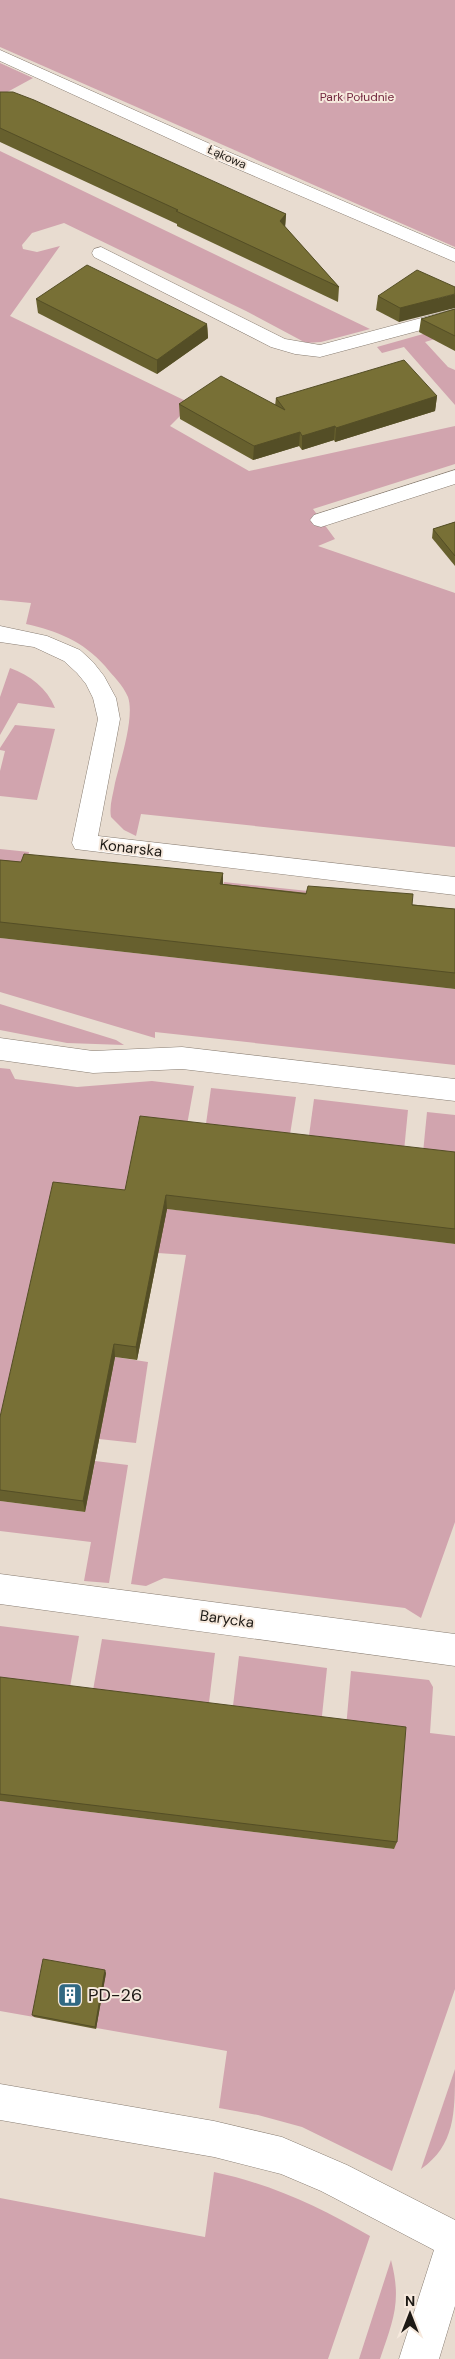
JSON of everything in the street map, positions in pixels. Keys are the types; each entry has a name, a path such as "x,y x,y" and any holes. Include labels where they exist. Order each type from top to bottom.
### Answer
{"street":[{"name":"Łąkowa","path":"0,55 211,151 455,256"},
{"path":"101,253 278,343 308,351 332,349 455,315"},
{"path":"321,520 455,477"},
{"name":"Konarska","path":"0,634 43,640 65,650 89,672 101,689 107,704 109,719 84,843 455,886"},
{"path":"0,1049 93,1062 182,1058 455,1090"},
{"name":"Barycka","path":"0,1588 455,1650"},
{"path":"0,2102 214,2139 282,2156 334,2178 455,2240"},
{"path":"419,2359 455,2244"}],"green space":[{"name":"Park Południe","path":"0,0 455,0 455,247 0,47"},
{"path":"0,63 33,78 0,96"},
{"path":"0,151 370,329 321,342 306,343 246,311 64,223 32,233 22,245 23,249 37,252 60,246 10,316 192,404 170,426 249,471 455,426 455,464 313,509 335,539 318,546 455,593 455,847 141,814 136,836 124,830 111,817 110,809 130,716 130,706 126,693 105,666 88,650 69,638 26,624 31,603 0,600"},
{"path":"455,325 455,333 425,342 448,367 455,370 455,405 404,347 382,353 377,347"},
{"path":"10,668 31,678 43,688 55,708 18,703 0,735 0,697"},
{"path":"15,725 55,729 37,800 0,796 0,771 5,751 0,750 0,748"},
{"path":"0,849 29,852 26,869 0,876"},
{"path":"224,882 308,891 305,910 223,890"},
{"path":"0,938 455,989 455,1065 155,1032 155,1038 0,992"},
{"path":"0,1004 116,1040 124,1045 67,1043 0,1030"},
{"path":"0,1068 10,1069 15,1079 77,1087 152,1081 194,1086 185,1136 126,1204 0,1443"},
{"path":"211,1088 296,1097 288,1147 204,1138"},
{"path":"314,1099 408,1110 403,1161 307,1150"},
{"path":"427,1112 455,1115 455,1167 422,1163"},
{"path":"144,1206 455,1244 455,1522 421,1618 405,1608 164,1578 146,1586 131,1584 186,1255 158,1253"},
{"path":"115,1357 148,1362 136,1443 99,1439"},
{"path":"95,1461 128,1465 109,1583 84,1581 91,1542 0,1531 0,1501 85,1512"},
{"path":"0,1626 79,1636 69,1693 0,1685"},
{"path":"102,1639 215,1653 208,1711 92,1696"},
{"path":"239,1656 327,1668 321,1725 232,1714"},
{"path":"351,1671 429,1680 433,1687 430,1733 455,1736 455,1989 392,2171 302,2127 258,2115 219,2108 227,2051 0,2011 0,1801 394,1849 346,1728"},
{"path":"455,2069 451,2127 441,2149 421,2169"},
{"path":"214,2172 255,2183 295,2198 333,2215 370,2236 328,2359 0,2359 0,2198 205,2237"},
{"path":"391,2260 396,2299 389,2333 380,2359 359,2359"}],"building":[{"path":"0,92 13,92 34,100 286,214 280,221 339,287 0,128"},
{"path":"87,265 207,324 157,360 36,299"},
{"path":"417,270 455,287 455,294 400,308 378,296"},
{"path":"455,309 455,336 421,319"},
{"path":"404,360 437,396 336,428 335,426 302,436 300,432 254,446 179,404 221,376 285,410 276,398"},
{"path":"455,522 455,556 433,529"},
{"path":"24,854 223,873 220,884 306,894 308,886 413,894 412,905 455,909 455,973 0,922 0,860 21,862"},
{"path":"140,1116 455,1152 455,1229 166,1195 136,1347 114,1344 83,1501 0,1490 0,1417 53,1182 125,1190"},
{"path":"0,1677 406,1727 397,1842 0,1794"},
{"name":"PD-26","path":"43,1959 105,1970 95,2027 32,2015"}],"place":[{"name":"PD-26","path":"70,1995"}]}
